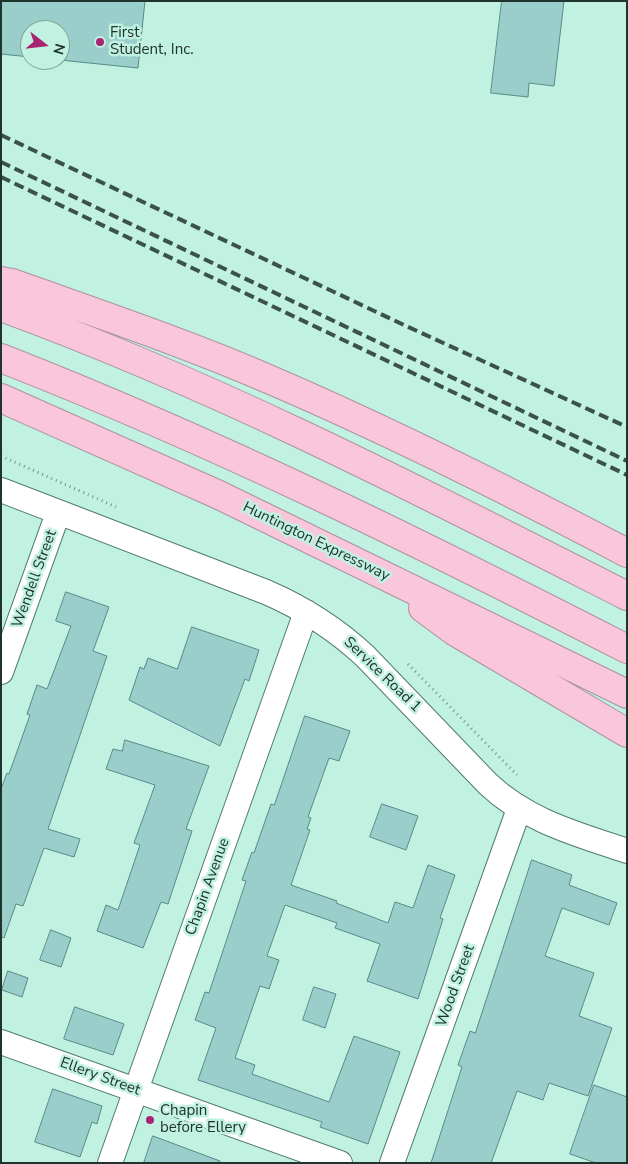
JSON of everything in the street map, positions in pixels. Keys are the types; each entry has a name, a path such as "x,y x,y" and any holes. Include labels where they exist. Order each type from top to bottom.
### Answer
{"highway":[{"path":"1,281 12,283 82,308 278,383 453,464 627,553"},
{"path":"1,307 167,374 286,427 403,482 627,596"},
{"path":"1,358 200,440 311,491 625,648"},
{"name":"Huntington Expressway","path":"9,403 180,476 627,694"},
{"path":"370,568 454,631 627,733"}],"street":[{"name":"Service Road 1","path":"1,490 266,592 306,612 343,637 365,656 488,784 519,809 553,825 627,851"},
{"name":"Wendell Street","path":"1,672 58,513"},
{"name":"Chapin Avenue","path":"110,1163 306,612"},
{"name":"Wood Street","path":"392,1163 519,809"},
{"name":"Ellery Street","path":"1,1042 340,1163"}],"building":[{"name":"First Student, Inc.","path":"1,1 145,1 138,68 70,61 70,20 20,20 20,56 1,54"},
{"path":"502,1 564,1 554,86 529,83 528,97 491,93"},
{"path":"66,592 109,607 93,651 107,656 48,829 80,839 74,857 44,848 23,906 16,904 4,938 1,937 1,789 7,773 9,774 30,715 27,714 37,685 47,689 71,626 56,621"},
{"path":"192,627 259,650 249,681 245,679 220,746 129,700 140,667 144,669 148,658 177,669"},
{"path":"305,716 350,731 339,761 329,758 308,817 311,818 307,829 310,830 291,885 337,901 336,903 388,923 395,902 413,908 428,865 455,875 440,918 443,919 418,999 367,981 380,944 335,928 337,923 285,905 267,956 279,960 269,989 260,986 235,1058 255,1065 252,1074 329,1102 354,1036 400,1052 368,1144 320,1127 322,1122 198,1080 216,1028 195,1020 205,992 209,993 246,881 242,880 252,852 254,853 271,804 274,805"},
{"path":"125,740 209,766 186,829 192,831 168,904 161,902 143,948 97,931 106,905 118,910 140,845 134,843 155,785 106,769 113,749 122,751"},
{"path":"382,804 418,816 406,850 370,837"},
{"path":"532,860 572,875 569,885 617,903 609,925 562,908 545,956 594,973 579,1016 612,1028 588,1096 549,1083 543,1100 517,1091 491,1163 431,1163 462,1067 458,1065 470,1031 475,1033"},
{"path":"51,930 71,938 61,967 40,960"},
{"path":"8,971 28,978 22,997 2,990"},
{"path":"314,987 336,994 325,1028 303,1020"},
{"path":"75,1007 124,1024 113,1055 64,1039"},
{"path":"594,1085 627,1097 627,1163 596,1163 570,1154"},
{"path":"53,1089 102,1106 97,1124 92,1122 80,1157 35,1142"},
{"path":"153,1136 220,1161 220,1163 144,1163"}],"railway":[{"path":"1,135 404,325 627,427"},
{"path":"1,162 627,461"},
{"path":"1,177 627,475"}],"place":[{"name":"First Student, Inc.","path":"100,42"},
{"name":"Chapin before Ellery","path":"150,1120"}]}
